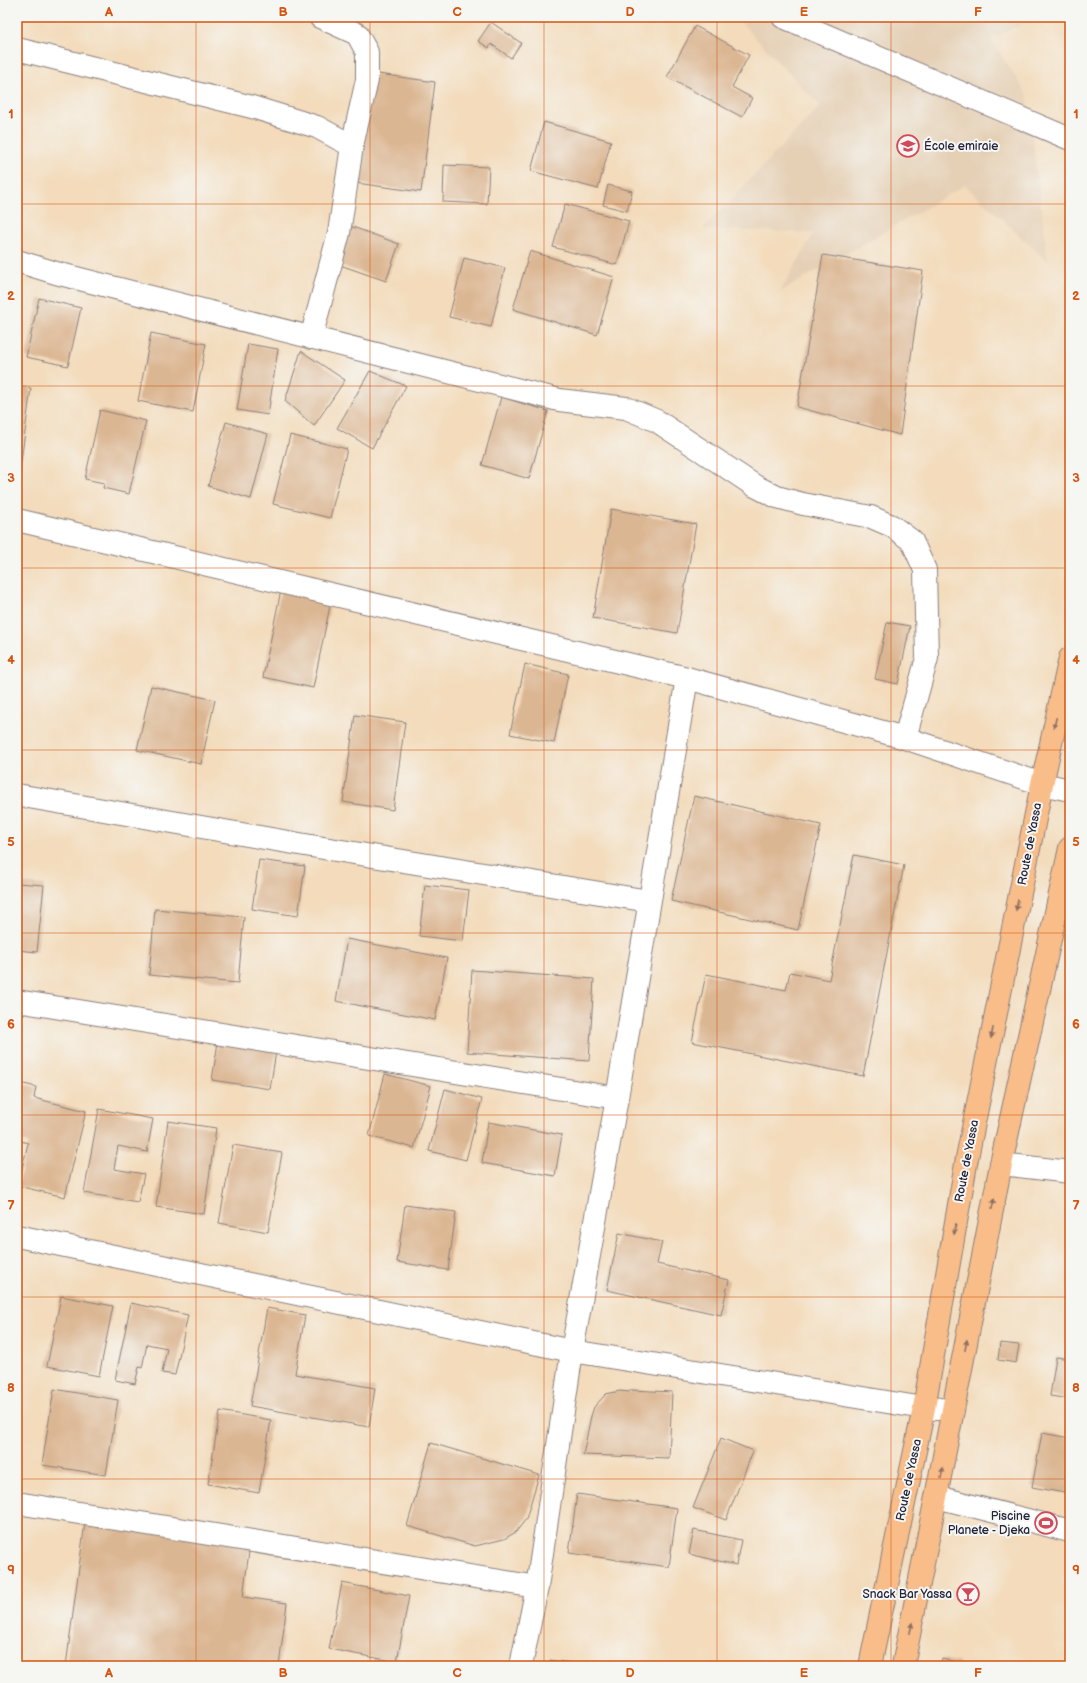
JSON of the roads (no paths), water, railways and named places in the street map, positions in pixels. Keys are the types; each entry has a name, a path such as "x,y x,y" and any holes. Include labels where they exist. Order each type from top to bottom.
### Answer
{"main road":[{"name":"Route de Yassa","path":"870,1666 924,1408 967,1158 1042,784 1070,658"},
{"path":"903,1666 1001,1164 1070,848"}],"street":[{"path":"311,338 339,233 352,146 367,80 367,52 357,34 320,17"},
{"path":"783,17 1070,140"},
{"path":"17,49 252,107 317,127 352,146"},
{"path":"17,261 56,273 559,400 626,408 657,421 755,486 777,497 804,504 871,517 892,526 912,541 925,570 927,658 905,738"},
{"path":"17,520 687,678 905,738 1042,784 1070,790"},
{"path":"521,1666 537,1587 572,1351 617,1098 687,678"},
{"path":"17,795 311,846 649,901"},
{"path":"17,1001 617,1098"},
{"path":"1001,1164 1070,1172"},
{"path":"17,1236 572,1351 924,1408 953,1410"},
{"path":"937,1496 1070,1531"},
{"path":"17,1503 537,1587"}],"place":[{"name":"École emiraie","path":"908,146"},
{"name":"Piscine Planete - Djeka","path":"1046,1523"},
{"name":"Snack Bar Yassa","path":"968,1594"}]}
